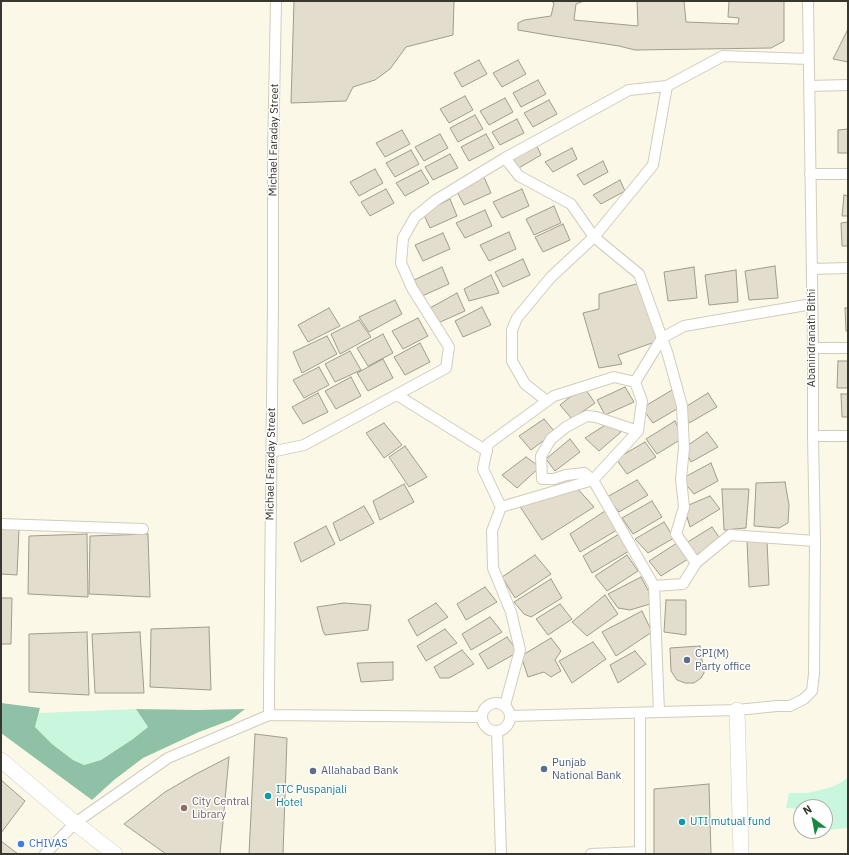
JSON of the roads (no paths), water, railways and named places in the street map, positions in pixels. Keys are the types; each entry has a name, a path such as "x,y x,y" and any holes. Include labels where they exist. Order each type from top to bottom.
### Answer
{"street":[{"name":"Michael Faraday Street","path":"269,715 273,302 272,156 276,1"},
{"name":"Abanindranath Bithi","path":"510,716 737,710 790,706 804,699 812,691 814,674 815,541 808,1"},
{"path":"271,452 304,445 446,368 449,347 412,288 402,263 403,238 415,217 436,200 505,158 629,90 667,86 723,56 809,59"},
{"path":"809,86 848,85"},
{"path":"547,401 525,384 512,361 512,330 517,318 552,277 594,237 653,165 667,86"},
{"path":"505,158 519,176 571,204 594,237 639,274 668,355 682,406 684,448 681,480 684,507 676,534 696,563"},
{"path":"810,174 848,174"},
{"path":"812,269 848,268"},
{"path":"635,382 662,338 684,326 812,304"},
{"path":"813,348 848,348"},
{"path":"505,705 520,650 511,612 493,568 492,531 501,507 483,469 488,444 554,396 614,377 635,382"},
{"path":"501,507 593,480 638,431 642,401 635,382"},
{"path":"397,395 487,451"},
{"path":"638,431 587,416 566,427 551,438 541,456 542,479 554,479 566,475 584,473 593,480 654,586 659,712"},
{"path":"813,436 848,436"},
{"path":"1,524 143,529"},
{"path":"654,586 683,584 696,563 730,535 815,541"},
{"path":"499,702 505,705 510,716 509,721 505,727 496,731 489,730 482,722 482,711 489,704 499,702"},
{"path":"737,710 741,854"},
{"path":"591,854 640,852 640,713"},
{"path":"45,854 75,823 168,758 269,715 481,716"},
{"path":"496,731 501,854"},
{"path":"1,760 75,823 115,854"}],"place":[{"name":"CPI(M) Party office","path":"687,660"},
{"name":"Punjab National Bank","path":"544,769"},
{"name":"Allahabad Bank","path":"313,771"},
{"name":"ITC Puspanjali Hotel","path":"268,796"},
{"name":"City Central Library","path":"184,808"},
{"name":"UTI mutual fund","path":"682,822"},
{"name":"CHIVAS","path":"21,844"}]}
